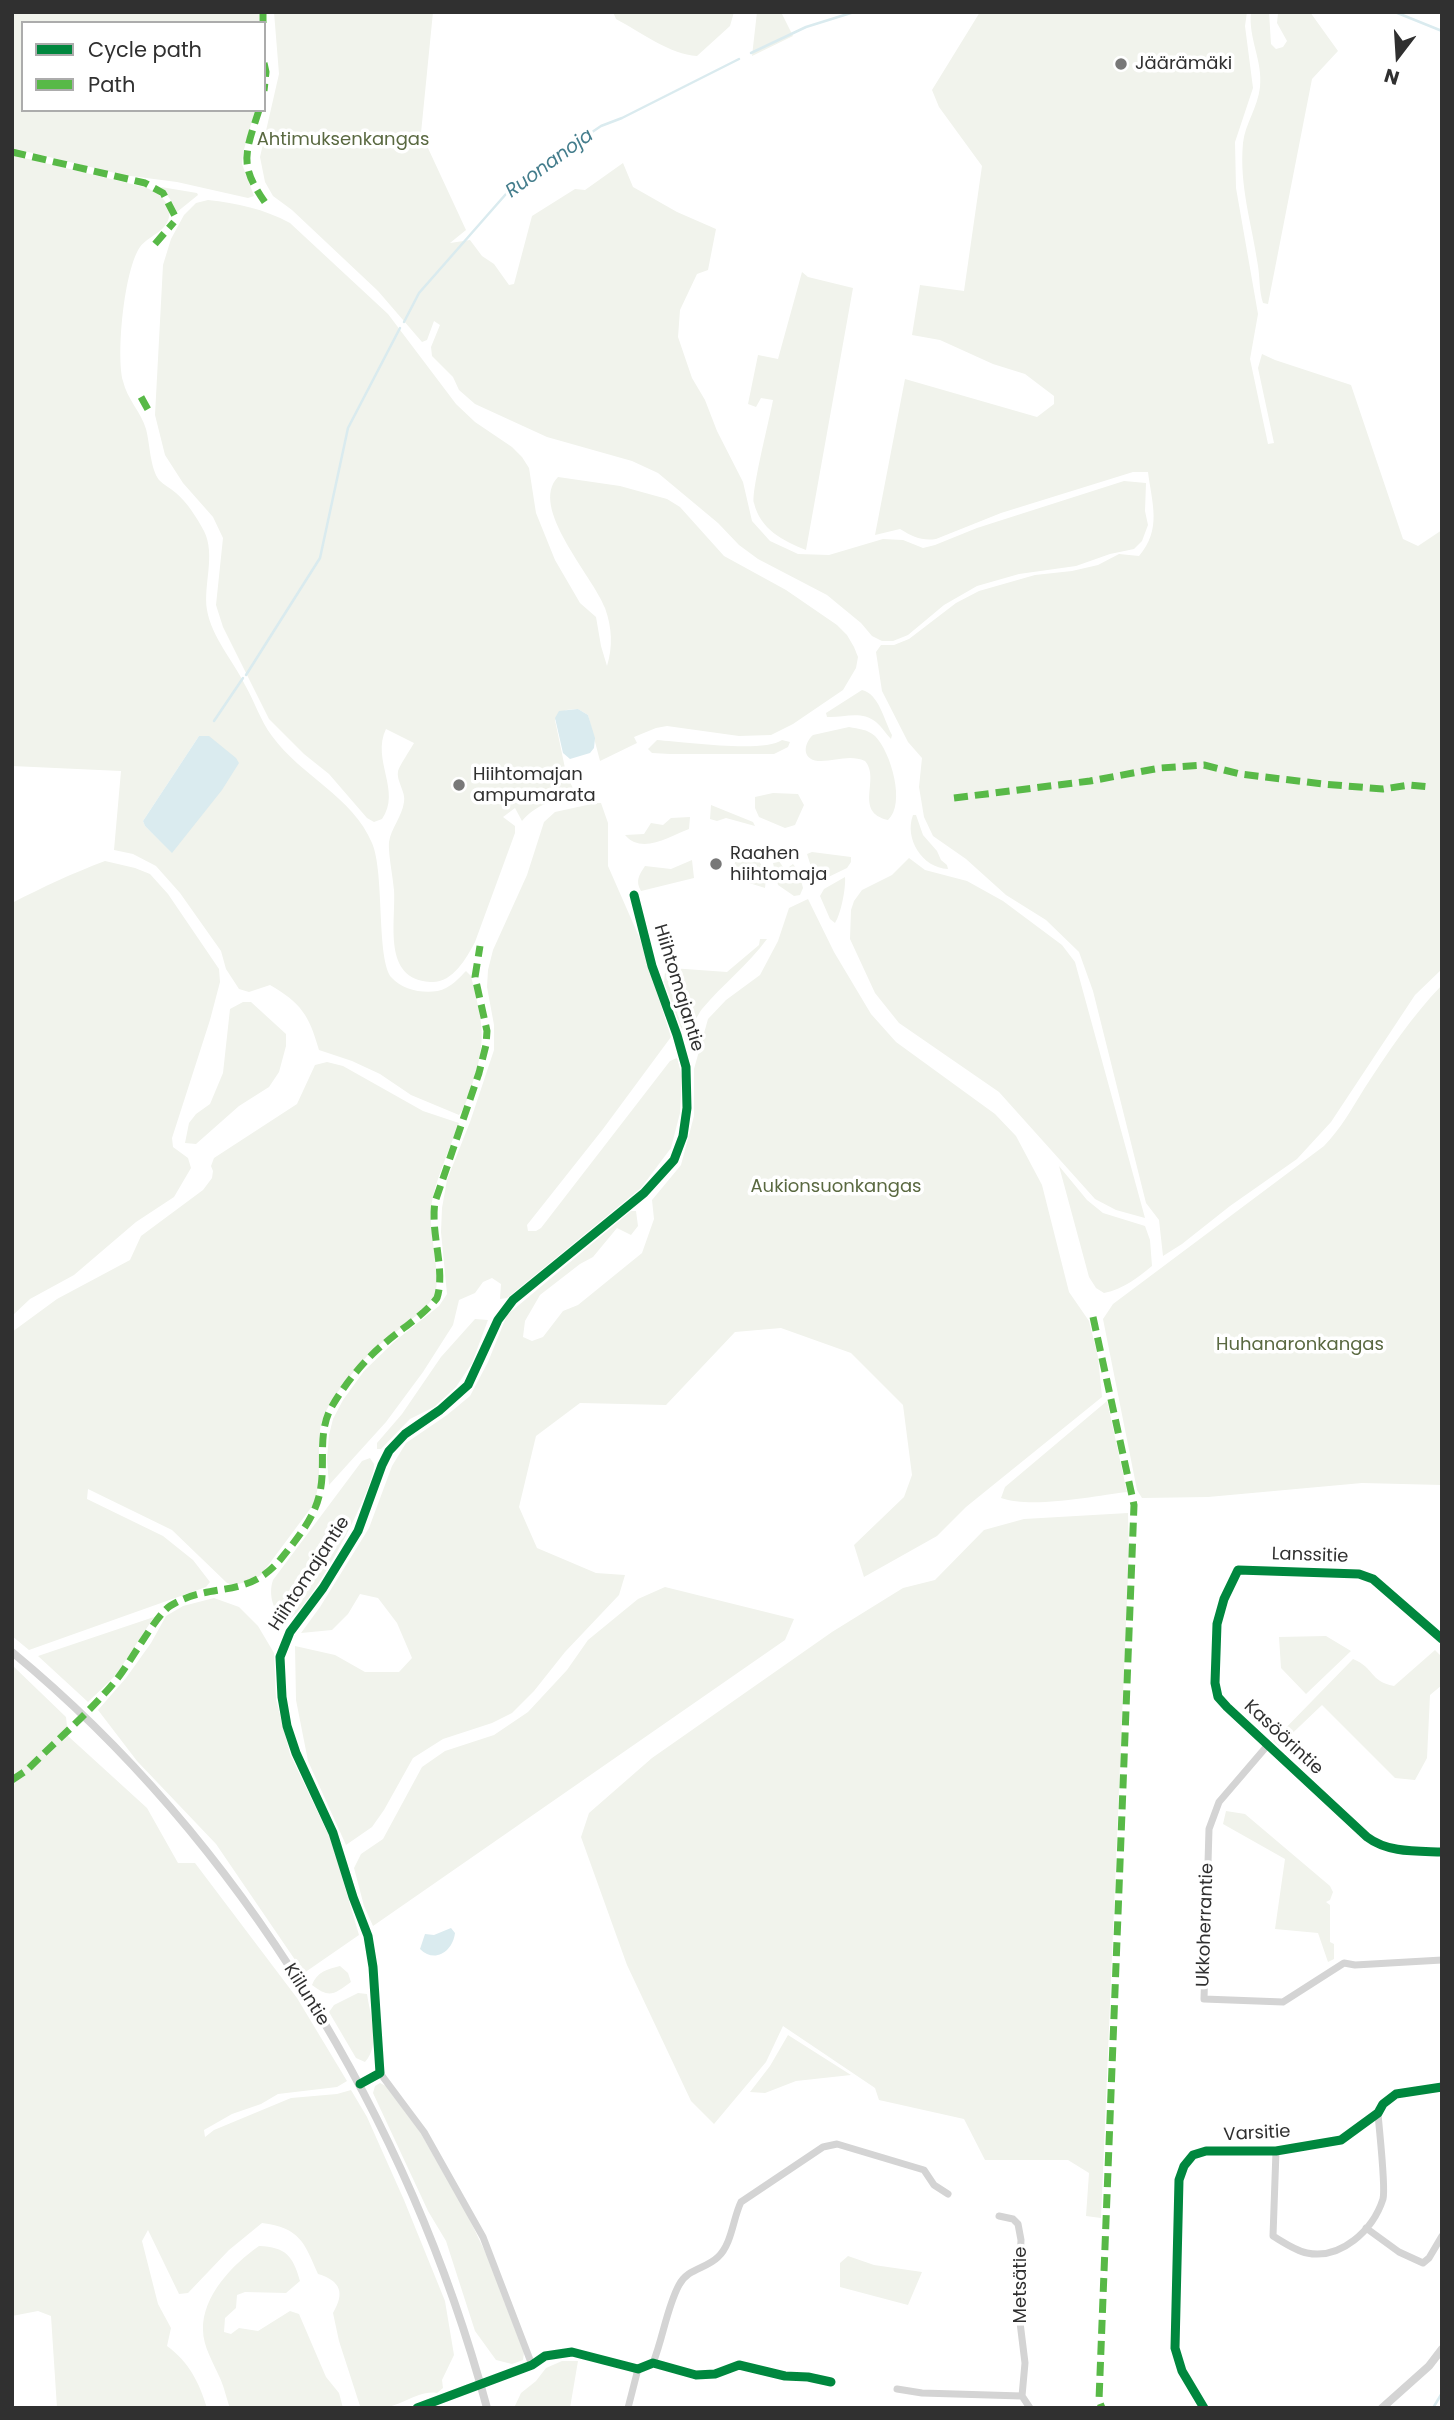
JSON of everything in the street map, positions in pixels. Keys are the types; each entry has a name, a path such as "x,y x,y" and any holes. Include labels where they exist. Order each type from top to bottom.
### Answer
{"street":[{"name":"Hiihtomajantie","path":"380,2073 373,1967 368,1936 333,1833 296,1753 287,1726 280,1657 290,1632 323,1588 358,1531 382,1465 396,1442 457,1397 468,1385 498,1320 513,1300 644,1193 666,1170 679,1149 686,1123 686,1067 649,953 635,895"},
{"name":"Lanssitie","path":"1238,1570 1359,1574 1373,1579 1442,1639"},
{"name":"Kasöörintie","path":"1238,1570 1224,1599 1217,1624 1217,1697 1376,1844 1410,1851 1442,1852"},
{"name":"Kiiluntie","path":"12,1652 89,1722 129,1764 223,1873 290,1968 360,2084 391,2149 442,2268 487,2408"},
{"name":"Ukkoherrantie","path":"1267,1746 1219,1802 1209,1829 1204,2000 1283,2002 1344,1963 1355,1965 1442,1960"},
{"path":"360,2084 380,2073 424,2133 483,2237 532,2365"},
{"name":"Varsitie","path":"1204,2408 1182,2371 1175,2348 1180,2180 1184,2166 1193,2155 1206,2151 1276,2151 1341,2140 1378,2113 1383,2104 1396,2094 1442,2087"},
{"path":"1276,2151 1273,2236 1305,2253 1328,2255 1354,2242 1366,2228 1384,2197 1378,2113"},
{"path":"653,2362 680,2284 690,2272 719,2256 728,2241 741,2202 823,2147 837,2144 924,2170 934,2185 948,2194"},
{"name":"Metsätie","path":"999,2216 1013,2219 1020,2232 1018,2306 1025,2363 1022,2396"},
{"path":"1366,2228 1399,2252 1423,2263 1442,2236"},
{"path":"1382,2408 1429,2365 1442,2349"},
{"path":"417,2408 532,2365 545,2356 572,2352 638,2369 653,2362 696,2375 715,2374 739,2365 785,2376 808,2376 831,2382"},
{"path":"628,2408 638,2369"},
{"path":"897,2389 922,2393 1022,2396 1030,2408"}],"green space":[{"path":"12,12 259,12 259,21 21,21 21,112 254,112 242,164 254,196 248,198 177,182 123,175 12,148"},
{"name":"Ahtimuksenkangas","path":"274,12 433,12 421,133 466,230 450,243 470,240 482,256 494,264 509,285 514,284 532,216 575,189 585,190 623,163 633,187 677,212 716,229 708,270 697,274 680,310 678,337 692,378 743,482 752,521 770,541 798,554 829,555 883,539 903,540 923,548 1124,481 1146,483 1145,511 1148,525 1142,541 1134,549 1076,566 1019,574 977,586 944,605 908,635 893,641 882,641 872,636 861,623 827,595 758,559 739,545 718,523 658,473 632,461 547,437 475,404 459,390 453,377 432,356 431,347 440,325 434,321 427,340 422,342 378,291 292,210 273,196 265,182 260,157 279,74"},
{"path":"613,12 734,12 730,26 697,56 687,55 655,42 616,19"},
{"path":"757,12 781,12 793,36 752,56"},
{"path":"980,12 1247,12 1245,26 1253,88 1235,142 1236,188 1258,314 1250,359 1268,444 1274,443 1258,368 1262,354 1351,385 1403,539 1418,546 1442,530 1442,969 1415,995 1331,1122 1297,1159 1163,1256 1159,1220 1146,1203 1093,991 1079,952 1046,920 1006,895 966,859 933,836 924,817 919,787 922,758 908,742 882,691 876,652 881,645 894,645 909,639 956,603 979,591 1035,575 1098,565 1119,554 1139,556 1151,536 1153,526 1148,472 1133,472 1001,513 936,539 918,538 900,529 875,535 905,379 1037,417 1054,404 1054,396 1025,374 993,364 940,340 912,335 920,285 964,291 982,166 939,107 932,90"},
{"path":"1251,12 1269,12 1271,44 1276,49 1283,47 1287,41 1277,23 1278,13 1310,12 1338,51 1312,79 1268,304 1263,303 1261,294 1242,159 1244,136 1260,87"},
{"path":"12,155 144,187 158,194 166,202 169,212 167,222 140,247 130,274 120,352 125,388 146,429 156,475 184,501 204,531 209,550 206,600 210,620 264,724 297,763 352,812 372,843 378,874 384,954 392,978 410,989 433,992 449,986 466,971 471,976 482,1042 472,1085 459,1115 411,1095 380,1074 352,1061 319,1050 302,1011 270,985 249,992 239,989 226,969 221,951 180,893 156,866 133,854 114,850 121,771 12,766","holes":["199,736 172,852 143,821"]},
{"path":"161,187 197,193 198,195 177,212"},
{"path":"208,200 250,207 290,223 388,314 456,404 475,422 522,457 529,468 536,513 555,560 580,603 596,617 607,666 611,637 605,608 566,542 551,506 551,490 558,477 620,486 667,499 680,507 724,556 786,590 837,625 847,635 858,657 856,668 843,690 793,724 771,735 739,736 667,726 634,737 637,743 600,761 588,715 578,709 566,710 555,720 566,773 576,795 540,807 522,821 515,808 503,817 515,826 515,833 475,942 452,975 438,982 415,979 404,971 395,947 394,890 389,842 404,802 398,771 414,743 386,729 382,752 389,797 382,819 374,822 367,818 329,774 304,754 269,719 223,627 216,605 223,538 213,517 183,483 165,455 155,415 163,265 171,239 184,215 196,203"},
{"path":"802,272 808,277 853,288 806,550 774,533 757,512 754,503 755,485 773,400 761,398 756,407 748,404 758,355 778,359"},
{"path":"862,690 868,692 877,702 892,735 891,739 870,718 852,715 827,717 826,713"},
{"path":"849,727 875,736 891,765 896,802 888,820 872,810 869,768 865,761 853,758 818,761 807,754 806,746 813,735"},
{"path":"657,740 759,746 782,740 790,742 788,747 774,754 670,754 652,753 648,749"},
{"path":"773,793 798,794 804,805 795,825 785,828 759,817 755,808 755,797"},
{"path":"601,803 608,823 608,866 640,939 671,1037 527,1225 528,1231 541,1228 670,1061 677,1058 682,1076 680,1113 671,1148 641,1188 507,1298 500,1299 501,1284 492,1278 483,1282 475,1293 459,1300 453,1325 423,1372 386,1422 329,1485 329,1435 333,1419 343,1400 364,1371 395,1341 439,1306 447,1294 441,1232 442,1208 447,1180 494,1050 494,1025 487,987 493,950 527,875 544,822 555,812"},
{"path":"711,805 753,822 755,826 726,818 717,821 710,819"},
{"path":"913,815 916,815 923,835 948,869 930,863 917,850 911,833"},
{"path":"690,817 689,829 656,842 640,843 625,835 644,834 651,823 663,825 671,818"},
{"path":"745,849 755,856 762,866 765,888 732,874 737,854"},
{"path":"812,852 851,857 851,862 847,868 818,882 807,854"},
{"path":"909,858 925,870 967,881 1003,901 1062,945 1075,962 1145,1218 1116,1210 1095,1199 999,1092 899,1023 875,993 850,939 851,910 862,890 892,875"},
{"path":"692,860 694,878 641,891 638,878 645,866 671,869"},
{"path":"105,861 150,874 168,894 219,969 220,982 210,1020 172,1138 173,1147 188,1158 191,1168 174,1197 136,1222 74,1275 30,1299 12,1316 12,903"},
{"path":"779,861 785,870 793,864 799,872 803,888 800,895 794,896 778,885 773,863"},
{"path":"845,877 843,901 835,923 830,919 820,896 824,889"},
{"name":"Aukionsuonkangas","path":"808,899 834,952 871,1014 896,1042 995,1114 1016,1136 1042,1185 1069,1292 1089,1321 1098,1357 1102,1397 966,1507 937,1536 864,1577 854,1545 904,1497 912,1475 903,1405 851,1353 781,1328 735,1332 666,1405 580,1403 536,1436 519,1507 537,1548 596,1573 625,1575 619,1595 512,1713 492,1723 443,1739 413,1758 372,1827 346,1845 308,1761 296,1700 295,1646 335,1655 365,1672 399,1672 412,1658 397,1623 378,1598 360,1594 348,1614 332,1630 301,1633 369,1528 392,1466 406,1443 470,1396 488,1362 507,1315 631,1211 636,1211 638,1226 631,1235 617,1228 593,1257 540,1295 525,1321 523,1337 532,1341 543,1337 563,1311 578,1305 642,1253 654,1219 652,1200 681,1165 694,1116 694,1069 708,1019 726,1000 760,975 778,941 789,908"},
{"path":"760,939 767,939 702,1009 691,1027 685,1030 681,1028 664,982 665,972 671,968 727,972 759,945"},
{"name":"Huhanaronkangas","path":"1442,985 1442,1485 1362,1483 1208,1497 1142,1498 1137,1490 1103,1319 1113,1304 1324,1146 1401,1035"},
{"path":"243,1002 251,1002 286,1034 286,1046 279,1072 269,1087 239,1106 196,1144 185,1143 189,1123 210,1104 223,1073 230,1009"},
{"path":"327,1062 343,1066 423,1111 459,1123 439,1177 431,1209 437,1276 435,1294 424,1308 368,1355 332,1401 320,1431 319,1478 313,1505 261,1575 252,1581 233,1585 227,1583 172,1530 88,1489 87,1499 163,1536 193,1560 210,1582 206,1587 29,1650 12,1636 12,1332 57,1299 130,1260 141,1236 203,1190 212,1178 211,1166 214,1158 297,1104 315,1065"},
{"path":"1059,1166 1087,1200 1103,1213 1145,1226 1150,1240 1152,1266 1118,1289 1104,1293 1096,1288 1089,1277"},
{"path":"475,1319 488,1320 472,1363 456,1387 434,1407 410,1419 381,1449 377,1449 377,1443 402,1414 441,1357"},
{"path":"1107,1401 1127,1492 1046,1502 1001,1498 1005,1487"},
{"path":"370,1458 374,1464 372,1477 353,1522 309,1598 296,1614 286,1621 273,1603 273,1580 362,1461"},
{"path":"1128,1513 1129,1551 1101,2218 1086,2216 1089,2173 1068,2160 985,2160 964,2119 879,2100 875,2088 783,2026 766,2062 714,2124 691,2101 627,1965 581,1837 589,1813 652,1758 832,1632 903,1588 935,1580 984,1530 1024,1519"},
{"path":"665,1587 794,1619 785,1640 373,1926 364,1906 354,1868 361,1854 383,1839 422,1767 445,1751 494,1735 528,1712 567,1670 588,1640 638,1599"},
{"path":"214,1598 239,1607 258,1626 274,1653 276,1699 290,1754 331,1840 359,1935 304,1973 216,1844 137,1761 98,1710 126,1678 166,1616 183,1606"},
{"path":"154,1617 116,1675 88,1702 38,1656"},
{"path":"1326,1636 1351,1651 1306,1694 1281,1668 1279,1637"},
{"path":"1435,1650 1442,1657 1442,1685 1430,1695 1427,1758 1415,1780 1395,1778 1322,1705 1279,1746 1273,1741 1353,1659 1365,1666 1380,1681 1394,1686"},
{"path":"12,1665 66,1717 68,1736 147,1808 178,1863 195,1863 297,1998 347,2081 337,2087 278,2094 261,2104 232,2114 204,2130 205,2137 214,2130 291,2098 337,2094 351,2090 367,2117 404,2200 445,2301 454,2355 442,2380 443,2388 437,2393 420,2395 383,2408 360,2406 333,2313 339,2299 339,2289 332,2280 318,2274 299,2238 285,2229 262,2223 229,2250 188,2293 179,2294 148,2230 142,2241 158,2304 171,2328 167,2346 192,2373 207,2408 57,2408 51,2316 38,2311 12,2316"},
{"path":"1226,1811 1245,1814 1330,1886 1333,1892 1330,1900 1326,1902 1330,1905 1330,1942 1334,1944 1334,1959 1328,1962 1318,1933 1275,1929 1285,1859 1223,1824"},
{"path":"340,1966 348,1973 351,1982 332,1993 323,1992 312,1985 323,1972"},
{"path":"358,1993 367,1994 373,2030 370,2055 365,2062 356,2058 329,2012 334,2005"},
{"path":"788,2035 851,2075 796,2081 765,2093 750,2092 770,2066"},
{"path":"380,2083 386,2086 420,2132 468,2216 487,2256 524,2353 523,2360 512,2364 496,2360 475,2331 446,2241 428,2211 373,2093 375,2086"},
{"path":"259,2246 276,2248 287,2254 300,2281 286,2293 245,2292 237,2295 236,2308 225,2318 224,2332 231,2334 239,2328 258,2331 290,2311 299,2314 326,2377 339,2393 343,2408 230,2408 205,2342 204,2317 213,2293 221,2282 239,2262"},
{"path":"848,2256 874,2265 922,2272 908,2305 840,2287 840,2263"},
{"path":"562,2361 578,2361 570,2408 514,2408 521,2393 536,2381 546,2368"}],"shaded area":[{"path":"578,709 588,715 595,738 594,748 590,753 570,759 563,753 555,718 559,711"},
{"path":"199,736 209,736 239,763 222,790 172,853 143,821"},
{"path":"451,1928 455,1933 454,1939 447,1950 432,1955 420,1949 425,1934 434,1935"}],"waterway":[{"name":"Ruonanoja","path":"751,53 806,27 854,12"},
{"name":"Ruonanoja","path":"1395,12 1442,31"},
{"name":"Ruonanoja","path":"404,322 419,293 513,186 601,126 739,59"},
{"name":"Ruonanoja","path":"246,675 320,558 348,428 400,328"},
{"name":"Ruonanoja","path":"214,721 243,678"},
{"path":"1433,2408 1442,2393"}],"marked path":[{"path":"263,12 263,21"},
{"path":"258,112 247,159 252,179 267,205"},
{"path":"12,152 145,183 163,193 175,216"},
{"path":"155,244 174,222"},
{"path":"141,397 151,415"},
{"path":"954,798 1090,781 1160,768 1204,765 1240,774 1323,784 1383,789 1410,785 1430,787"},
{"path":"12,1780 27,1770 107,1691 170,1606 185,1598 254,1581 280,1560 304,1528 318,1502 322,1481 324,1428 336,1399 370,1357 437,1298 440,1276 434,1226 435,1202 486,1045 487,1031 475,977 480,946"},
{"path":"1093,1317 1134,1505 1099,2400 1102,2408"}],"cycle path":[{"path":"360,2084 380,2073 373,1967 368,1936 333,1833 296,1753 287,1726 280,1657 290,1632 323,1588 358,1531 389,1451 405,1434 440,1410 468,1385 498,1320 513,1300 644,1193 674,1160 683,1136 687,1108 686,1067 652,966 634,895"},
{"path":"1442,1639 1373,1579 1359,1574 1238,1570 1224,1599 1217,1624 1215,1683 1218,1697 1227,1707 1367,1837 1393,1849 1442,1852"},
{"path":"1204,2408 1182,2371 1175,2348 1179,2180 1184,2166 1193,2155 1206,2151 1276,2151 1341,2140 1378,2113 1383,2104 1396,2094 1442,2087"},
{"path":"417,2408 532,2365 545,2356 572,2352 638,2369 653,2363 696,2375 715,2374 739,2365 785,2376 831,2382"}],"place":[{"name":"Jäärämäki","path":"1121,64"},
{"name":"Hiihtomajan ampumarata","path":"459,785"},
{"name":"Raahen hiihtomaja","path":"716,864"}]}
